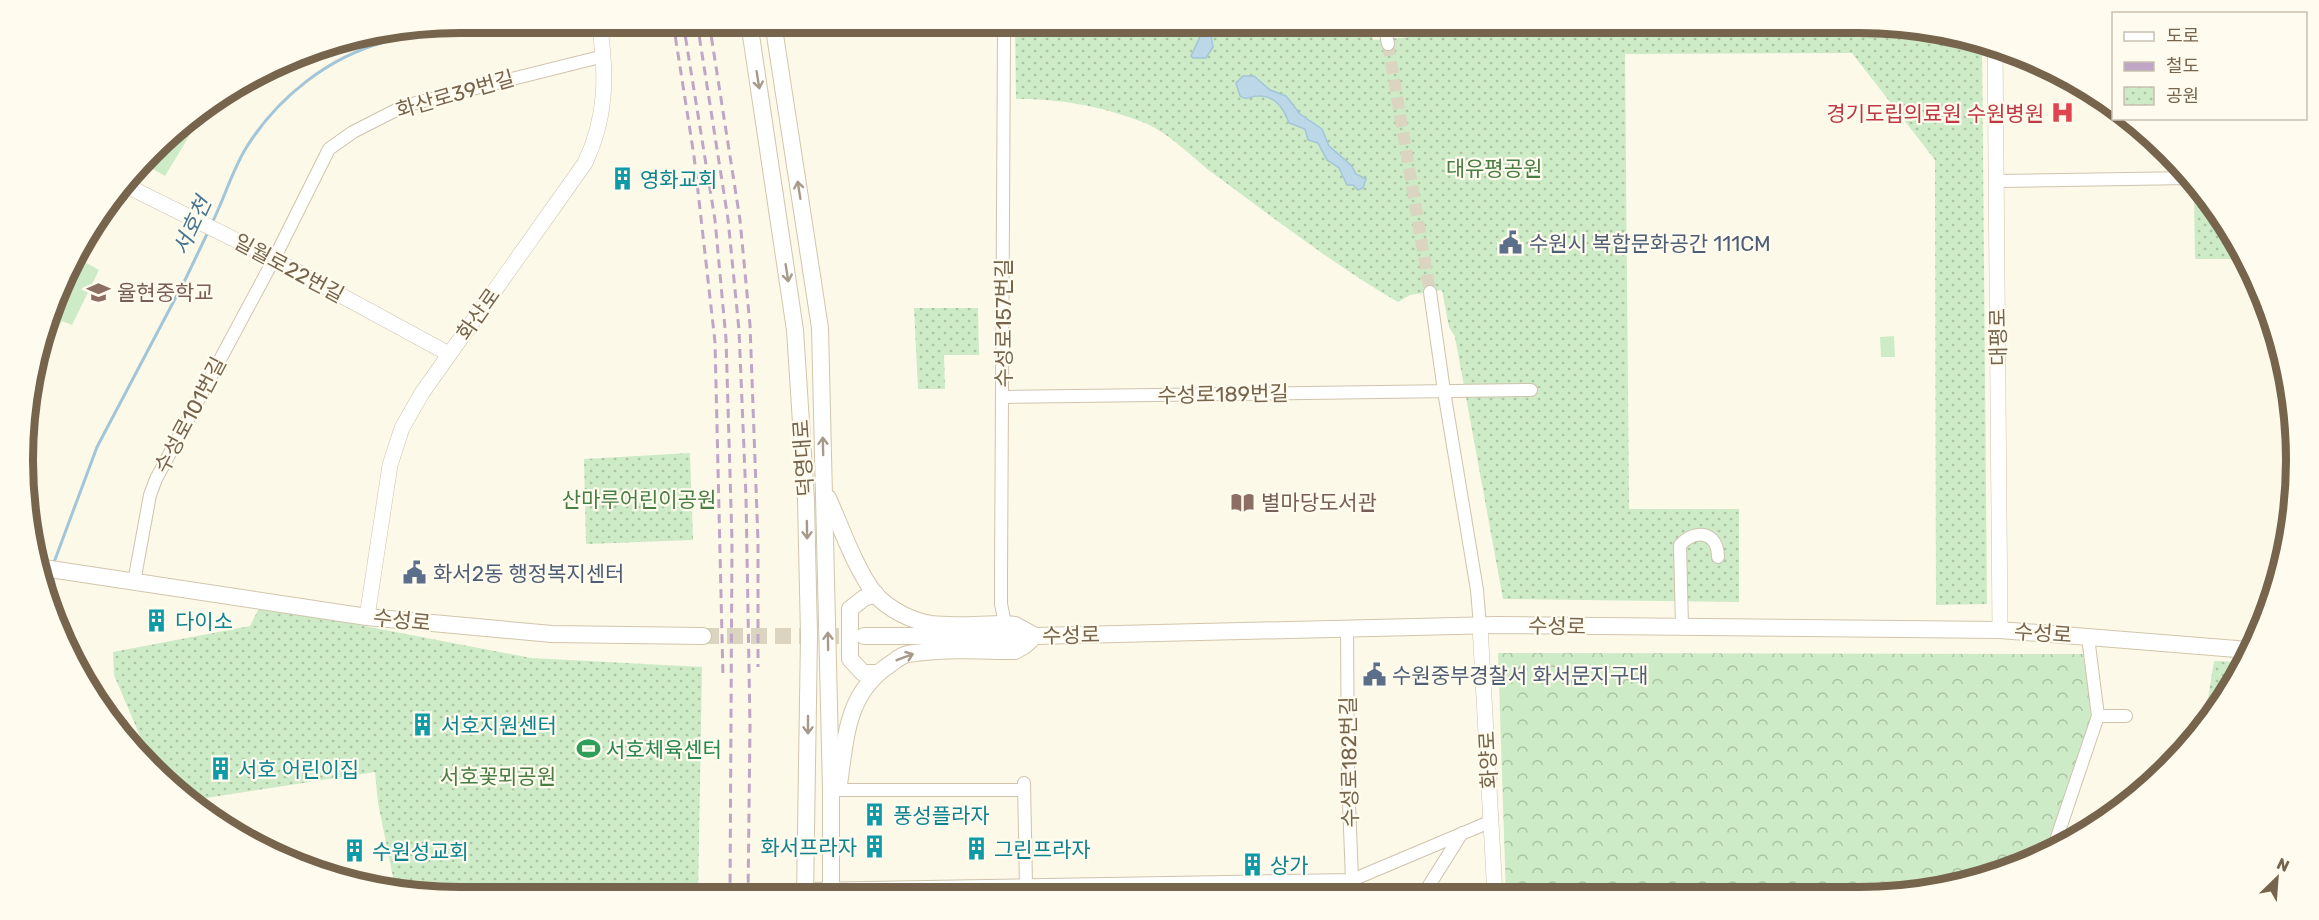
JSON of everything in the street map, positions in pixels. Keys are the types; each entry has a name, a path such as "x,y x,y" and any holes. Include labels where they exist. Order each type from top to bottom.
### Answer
{"main road":[{"name":"덕영대로","path":"751,33 795,330 801,409 809,635 805,887"},
{"name":"덕영대로","path":"775,33 820,328 834,790"},
{"path":"824,491 857,562 876,594 911,619 932,624 1015,625 1035,636 1015,651 905,654 877,673 865,685 856,700 847,728 834,790 831,814 831,887"},
{"name":"수성로","path":"47,569 367,617 552,634 703,636"},
{"path":"876,594 864,598 850,609 850,659 862,673 877,673"},
{"name":"수성로","path":"864,636 1035,636 1480,626 2000,630 2242,649"}],"street":[{"name":"화산로","path":"367,617 386,488 395,444 410,411 585,164 593,146 603,110 604,57 600,33"},
{"name":"수성로157번길","path":"1004,33 1000,575 1001,604 1005,624"},
{"path":"1386,33 1388,44"},
{"name":"대평로","path":"1995,56 2000,630"},
{"name":"화산로39번길","path":"273,259 325,155 335,144 352,132 404,106 604,57"},
{"path":"1996,181 2180,178"},
{"name":"일월로22번길","path":"131,188 253,248 449,354"},
{"name":"수성로101번길","path":"134,582 150,495 156,479 273,259"},
{"path":"1430,292 1477,590 1480,626"},
{"name":"수성로189번길","path":"1002,397 1531,390"},
{"path":"1682,627 1680,545 1687,538 1698,534 1709,537 1715,542 1718,557"},
{"name":"화양로","path":"1480,626 1495,887"},
{"name":"수성로182번길","path":"1347,629 1348,777 1353,887"},
{"path":"2057,838 2098,716 2088,637"},
{"path":"2098,716 2126,716"},
{"path":"834,790 1024,786 1026,886"},
{"path":"998,887 1352,880 1492,821"},
{"path":"1428,887 1462,833"}],"green space":[{"name":"대유평공원","path":"1015,33 1372,33 1373,40 1410,37 1570,36 1570,33 1887,34 1942,41 1982,52 1987,604 1936,605 1935,160 1852,53 1625,54 1629,509 1739,509 1739,602 1503,599 1455,337 1449,327 1442,290 1410,295 1398,302 1304,241 1172,140 1145,123 1114,112 1082,105 1048,100 1016,99"},
{"path":"196,124 165,176 149,167"},
{"path":"2194,195 2236,259 2195,259"},
{"path":"82,261 99,270 72,325 62,321 54,337 52,336 56,323"},
{"path":"914,308 978,308 979,355 944,355 945,389 918,389"},
{"path":"1894,336 1895,357 1881,357 1880,337"},
{"name":"산마루어린이공원","path":"690,453 693,540 586,544 584,459"},
{"name":"서호꽃뫼공원","path":"260,606 531,658 702,667 698,887 460,887 394,882 378,803 375,772 206,798 196,796 158,762 140,736 114,675 113,652 250,626"},
{"path":"1498,653 2083,654 2093,717 2051,841 2022,854 1942,879 1887,886 1506,887"},
{"path":"2214,661 2235,662 2229,674 2207,708"}],"water":[{"path":"1202,33 1211,33 1213,47 1206,58 1191,56"},
{"path":"1243,76 1254,76 1270,90 1286,96 1300,114 1322,129 1329,146 1351,165 1356,174 1366,179 1363,188 1358,190 1353,185 1347,185 1339,168 1327,160 1318,143 1308,140 1305,129 1289,123 1274,100 1264,96 1247,98 1240,96 1236,83"}],"waterway":[{"name":"서호천","path":"212,223 246,148 273,112 289,96 324,69 344,58 385,42 413,36"},
{"name":"서호천","path":"53,565 97,447 208,232"},
{"name":"서호천","path":"53,575 55,593"}],"tunnel":[{"path":"1388,44 1430,292"},
{"path":"703,636 864,636"}],"railway":[{"path":"675,33 694,156 715,342 723,678"},
{"path":"685,33 715,220 726,339 732,541 730,887"},
{"path":"699,33 728,219 739,330 746,497 750,726 748,887"},
{"path":"711,33 740,220 750,325 758,541 758,667"}],"place":[{"name":"경기도립의료원 수원병원","path":"2062,113"},
{"name":"영화교회","path":"622,179"},
{"name":"수원시 복합문화공간 111CM","path":"1511,243"},
{"name":"율현중학교","path":"99,292"},
{"name":"별마당도서관","path":"1243,502"},
{"name":"화서2동 행정복지센터","path":"415,573"},
{"name":"다이소","path":"157,621"},
{"name":"수원중부경찰서 화서문지구대","path":"1374,675"},
{"name":"서호지원센터","path":"423,725"},
{"name":"서호체육센터","path":"588,749"},
{"name":"서호 어린이집","path":"220,769"},
{"name":"풍성플라자","path":"875,815"},
{"name":"화서프라자","path":"875,847"},
{"name":"그린프라자","path":"976,849"},
{"name":"수원성교회","path":"354,851"},
{"name":"상가","path":"1252,865"}]}
